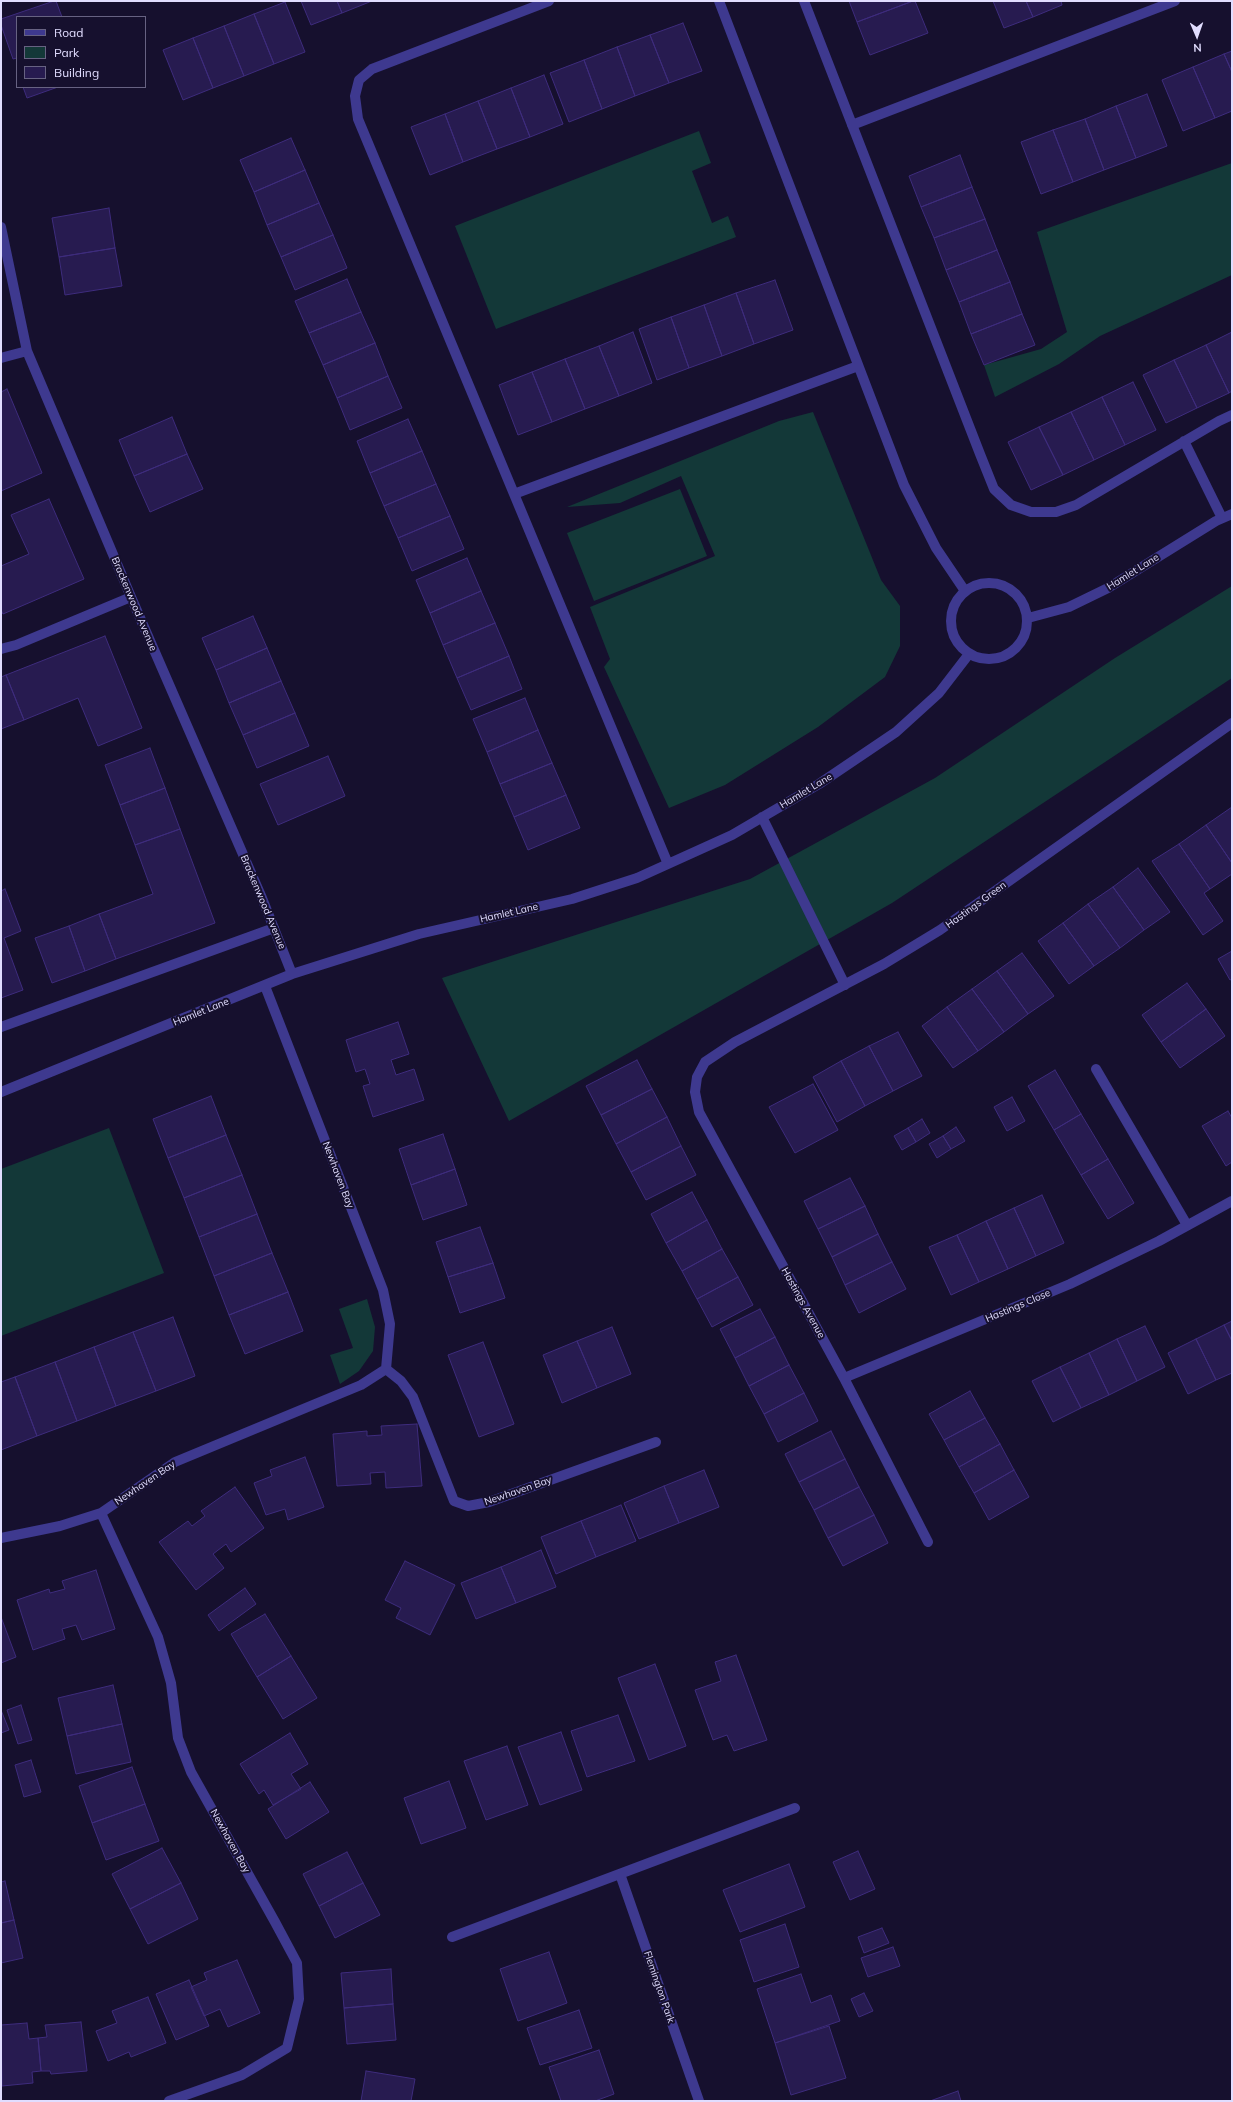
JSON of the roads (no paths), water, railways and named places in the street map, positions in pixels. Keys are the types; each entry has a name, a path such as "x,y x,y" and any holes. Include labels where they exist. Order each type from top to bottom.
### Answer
{"street":[{"path":"549,1 372,69 359,80 354,96 358,119 668,864"},
{"path":"719,1 904,485 936,548 965,592"},
{"path":"804,1 994,489 1011,505 1031,512 1056,512 1076,505 1184,441 1232,415"},
{"path":"852,125 1164,3 1175,1"},
{"name":"Brackenwood Avenue","path":"1,227 27,351 131,597 274,928 292,974"},
{"path":"1,358 27,351"},
{"path":"514,494 858,366"},
{"path":"1184,441 1222,518"},
{"name":"Hamlet Lane","path":"1028,618 1069,607 1108,588 1222,518 1232,514"},
{"path":"987,582 999,584 1010,589 1019,597 1025,607 1028,618 1026,631 1022,641 1014,651 1004,656 992,659 980,658 969,654 960,645 954,635 951,624 952,611 957,600 965,592 975,585 987,582"},
{"path":"1,650 131,597"},
{"name":"Hamlet Lane","path":"1,1092 292,974 419,934 572,898 638,878 732,835 819,784 896,732 939,693 969,654"},
{"name":"Hastings Green","path":"705,1062 735,1042 845,985 940,930 1232,723"},
{"path":"762,817 845,985"},
{"path":"1,1027 274,928"},
{"name":"Newhaven Bay","path":"265,986 383,1290 390,1324 386,1369"},
{"name":"Hastings Avenue","path":"705,1062 697,1077 695,1092 699,1112 844,1378 928,1542"},
{"path":"1096,1069 1187,1225"},
{"name":"Hastings Close","path":"844,1378 1070,1284 1232,1201"},
{"name":"Newhaven Bay","path":"386,1369 401,1381 413,1397 454,1501 468,1506 489,1502 656,1442"},
{"name":"Newhaven Bay","path":"1,1538 60,1526 101,1513 175,1462 361,1385 386,1369"},
{"name":"Newhaven Bay","path":"101,1513 158,1637 171,1683 178,1738 191,1772 275,1922 296,1963 299,1999 287,2048 242,2075 169,2101"},
{"path":"452,1937 795,1808"},
{"name":"Flemington Park","path":"620,1874 699,2101"}]}
